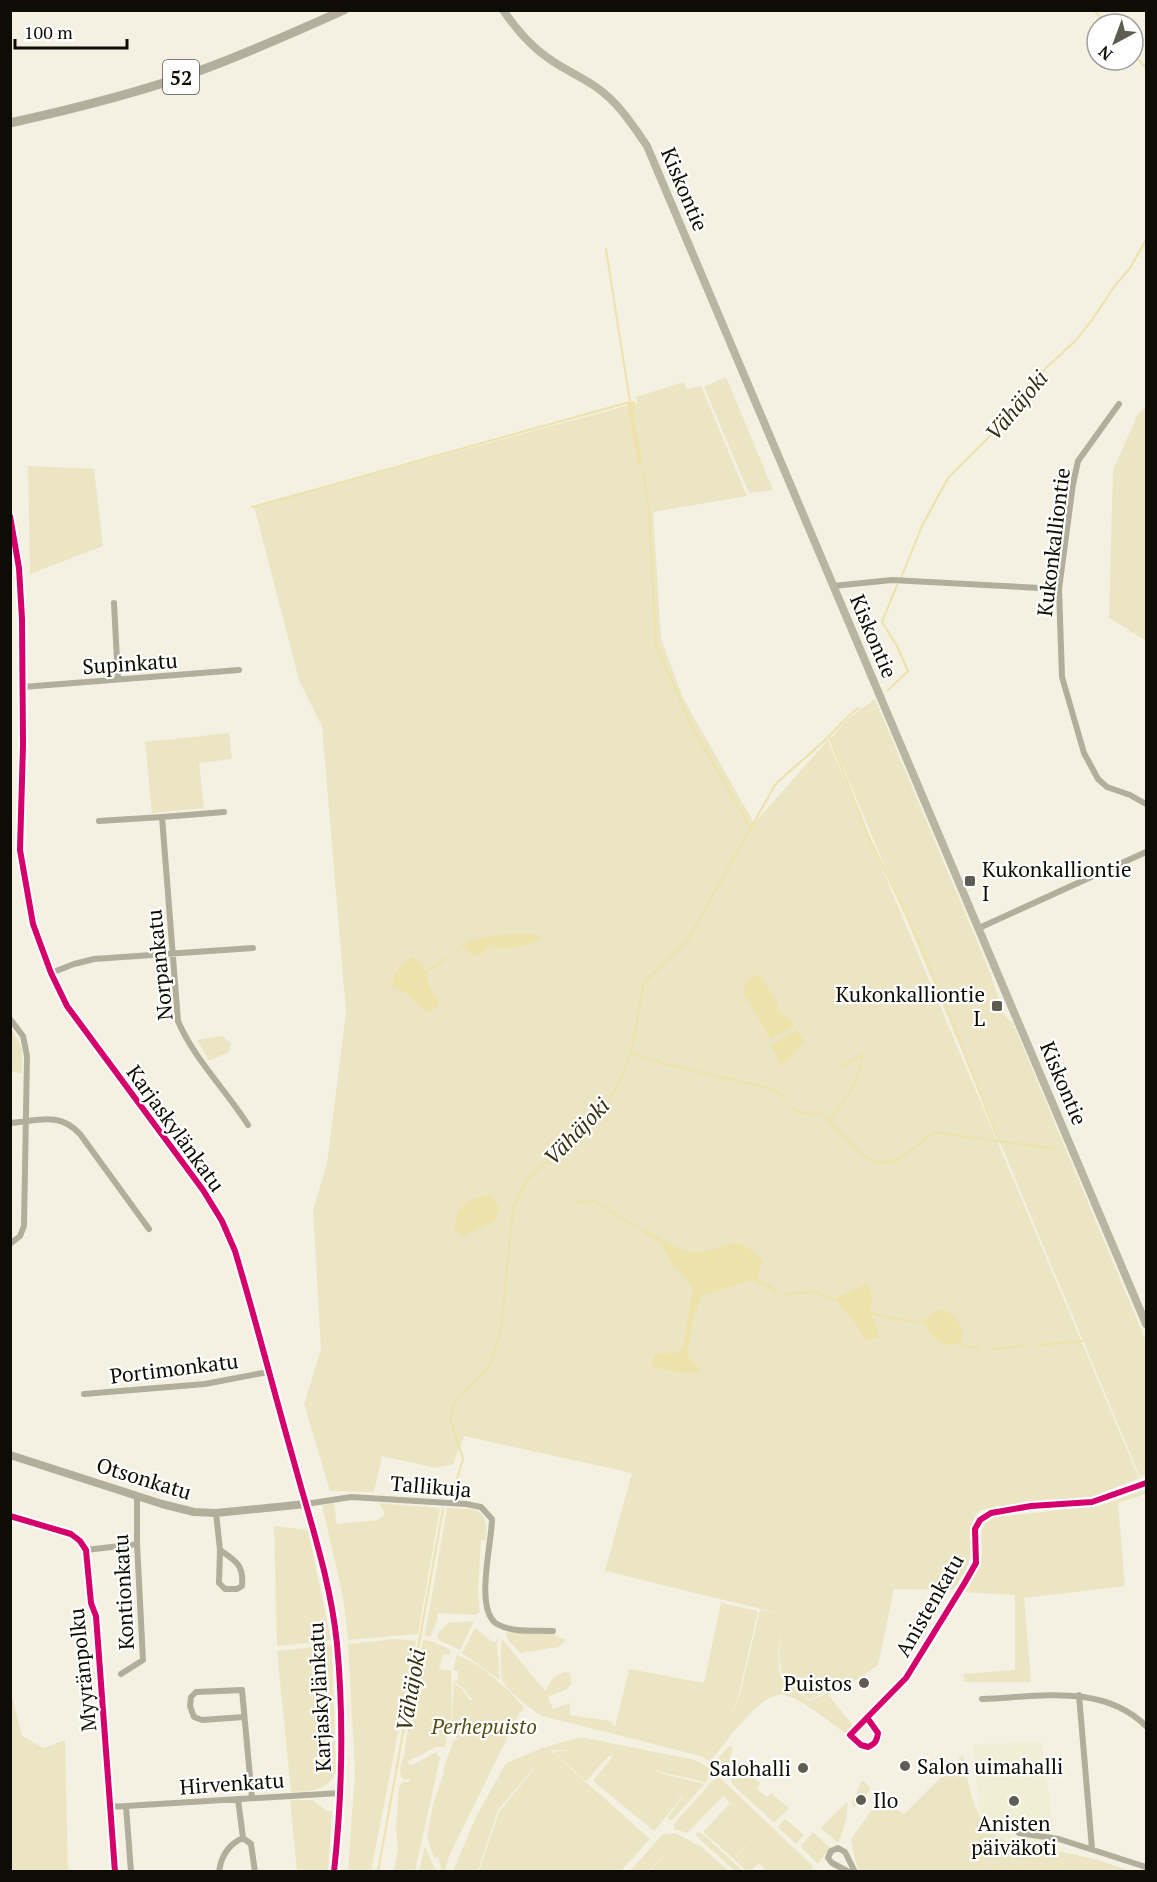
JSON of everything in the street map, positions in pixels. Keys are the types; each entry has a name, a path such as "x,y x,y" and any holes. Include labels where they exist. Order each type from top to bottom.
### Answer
{"main road":[{"name":"52","path":"10,123 105,100 194,73 344,10"},
{"name":"Kiskontie","path":"503,10 520,33 549,59 597,88 623,111 647,146 1146,1324"}],"street":[{"name":"Kukonkalliontie","path":"1119,404 1078,461 1073,484 1059,589 1062,677 1084,753 1098,779 1107,787 1130,795 1146,804"},
{"name":"Karjaskylänkatu","path":"10,516 22,592 20,850 33,924 62,998 203,1190 222,1221 235,1251 306,1504 327,1587 337,1642 340,1793 334,1872"},
{"path":"833,586 892,580 1059,589"},
{"path":"114,603 118,680"},
{"name":"Supinkatu","path":"23,687 239,670"},
{"path":"99,821 224,812"},
{"name":"Norpankatu","path":"162,817 178,1021 186,1040 231,1097 248,1125"},
{"path":"979,928 1146,852"},
{"path":"51,973 74,963 94,959 253,948"},
{"path":"10,1019 21,1032 27,1048 24,1226 20,1236 10,1244"},
{"path":"10,1123 54,1119 73,1126 149,1229"},
{"name":"Portimonkatu","path":"84,1394 205,1384 268,1372"},
{"name":"Otsonkatu","path":"10,1455 185,1511 216,1513 306,1504"},
{"name":"Anistenkatu","path":"867,1719 878,1733 877,1740 868,1747 861,1745 850,1735 906,1678 976,1563 975,1529 980,1520 991,1513 1031,1506 1092,1502 1146,1483"},
{"name":"Kontionkatu","path":"121,1674 143,1660 137,1544 138,1496"},
{"name":"Tallikuja","path":"306,1504 351,1497 466,1504 481,1507 492,1519 485,1589 487,1612 497,1624 511,1628 553,1631"},
{"path":"216,1513 220,1550 219,1583 225,1589 237,1589 242,1586 243,1573 236,1561 220,1550"},
{"path":"86,1550 137,1544"},
{"path":"244,1717 202,1720 194,1717 190,1706 191,1696 196,1692 242,1690 252,1798"},
{"path":"1079,1695 1092,1849"},
{"path":"982,1699 1079,1695 1110,1702 1138,1718 1146,1726"},
{"name":"Hirvenkatu","path":"109,1807 340,1793"},
{"path":"238,1799 243,1838 251,1844 255,1872"},
{"path":"126,1806 131,1872"},
{"path":"1019,1833 1059,1839 1146,1867"},
{"path":"219,1872 223,1855 230,1846 243,1838"},
{"path":"849,1872 832,1863 828,1858 831,1851 838,1848 843,1850 855,1872"}],"shaded area":[{"path":"635,401 634,420 643,464 638,465 627,403"},
{"path":"533,933 541,938 517,947 491,946 481,954 474,956 462,947 475,939 484,937"},
{"path":"412,957 423,965 429,986 440,1004 430,1012 426,1012 405,992 392,987 395,973"},
{"path":"756,975 760,975 777,1003 778,1011 795,1025 771,1039 743,993 747,982"},
{"path":"797,1030 804,1042 782,1066 771,1046"},
{"path":"491,1195 499,1208 495,1221 462,1236 455,1230 460,1209 476,1198"},
{"path":"645,1229 673,1246 691,1252 704,1252 734,1243 742,1245 763,1261 758,1272 759,1280 778,1290 778,1293 752,1280 703,1295 693,1316 687,1356 700,1370 697,1373 654,1367 652,1362 655,1354 679,1352 683,1348 693,1289 686,1278 674,1267 660,1242 642,1232"},
{"path":"867,1284 872,1296 870,1308 879,1337 865,1340 856,1324 837,1302 837,1297"},
{"path":"942,1309 957,1320 962,1329 963,1336 959,1342 946,1344 938,1341 930,1333 924,1321 932,1312"},
{"name":"Anisten päiväkoti","path":"1042,1742 1056,1850 1004,1839 993,1833 979,1811 973,1744"}],"green space":[{"path":"726,377 773,490 749,493 704,387"},
{"path":"684,382 687,389 701,386 747,496 653,512 661,639 683,698 754,823 828,740 1139,1478 1095,1496 980,1510 971,1528 968,1565 953,1590 894,1589 878,1665 858,1679 832,1688 810,1700 782,1676 779,1656 781,1631 778,1655 780,1676 810,1701 830,1692 829,1696 852,1724 851,1731 845,1733 793,1698 776,1695 766,1700 745,1719 710,1761 700,1756 543,1716 515,1696 503,1682 502,1639 545,1691 553,1678 564,1672 570,1673 572,1683 567,1689 548,1697 553,1709 570,1703 570,1715 611,1721 615,1727 629,1669 704,1683 721,1603 758,1611 739,1694 726,1727 740,1694 760,1610 777,1613 605,1571 632,1473 464,1436 453,1464 436,1468 382,1456 374,1492 330,1491 304,1404 321,1349 313,1210 327,1164 346,1012 322,727 299,680 254,506 637,403 636,397"},
{"path":"1146,407 1146,641 1109,618 1113,470 1138,414"},
{"path":"28,466 94,469 103,546 30,574"},
{"path":"875,699 988,967 1005,1016 1013,1023 1146,1341 1146,1474 1140,1477 831,738 849,718"},
{"path":"229,733 232,759 199,763 204,808 152,813 145,742"},
{"path":"11,1028 22,1048 22,1074 11,1071"},
{"path":"222,1036 231,1043 229,1052 209,1061 197,1040"},
{"path":"1146,1489 1146,1494 1118,1503 1125,1586 1024,1598 1031,1682 965,1682 963,1674 1015,1670 1015,1595 963,1592 980,1563 982,1532 988,1522 995,1517 1099,1506"},
{"path":"334,1503 337,1524 378,1520 385,1514 379,1503 440,1508 418,1634 348,1640 343,1597 322,1505"},
{"path":"447,1508 478,1512 485,1521 486,1540 481,1540 478,1590 480,1612 475,1615 438,1613 430,1637 425,1635"},
{"path":"274,1526 308,1530 331,1640 277,1646"},
{"path":"474,1621 460,1650 439,1640 437,1634 448,1623"},
{"path":"475,1628 494,1643 500,1636 497,1644 500,1680 462,1653"},
{"path":"505,1633 553,1634 566,1640 559,1647 520,1653"},
{"path":"395,1639 416,1641 371,1871 348,1871 355,1771 348,1644"},
{"path":"423,1640 431,1641 450,1650 450,1655 444,1654 439,1667 442,1670 451,1670 450,1729 448,1729 445,1747 436,1747 408,1761 409,1765 412,1765 436,1752 440,1758 415,1871 394,1871 398,1849 396,1827 399,1787 403,1782 409,1782 409,1779 404,1780 401,1777 400,1768 404,1756"},
{"path":"332,1645 336,1772 323,1787 311,1791 291,1792 277,1651"},
{"name":"Perhepuisto","path":"456,1655 484,1670 524,1707 449,1856 445,1871 442,1871 438,1857 434,1858 427,1837 433,1804 443,1771 453,1741 457,1740 455,1734 451,1736 454,1683 470,1700 473,1700 462,1687 454,1681 458,1680 458,1671 454,1671"},
{"path":"10,1689 22,1736 44,1748 65,1740 68,1871 11,1871"},
{"path":"581,1737 695,1760 714,1771 705,1782 652,1768 664,1774 705,1784 672,1820 667,1818 683,1797 656,1776 682,1797 654,1831 593,1781 613,1756 609,1756 586,1781 553,1752 572,1750 550,1750 650,1839 621,1871 479,1871 499,1812 547,1753 498,1810 478,1871 453,1871 476,1817 506,1763 542,1748"},
{"path":"733,1746 725,1777 717,1769 717,1759 728,1747"},
{"path":"963,1755 970,1791 979,1814 985,1824 1004,1840 1095,1859 1130,1871 862,1872 855,1860 851,1839 879,1800 904,1814"},
{"path":"735,1760 760,1783 757,1789 767,1797 771,1793 789,1808 774,1823 733,1785 730,1776"},
{"path":"720,1778 812,1865 813,1871 762,1871 764,1868 759,1863 751,1871 747,1871 734,1860 761,1829 734,1859 703,1832 730,1803 723,1796 687,1833 674,1829 674,1824 713,1780"},
{"path":"862,1780 871,1788 860,1805 853,1807 852,1802"},
{"path":"290,1800 313,1800 327,1811 332,1811 328,1871 297,1871"},
{"path":"847,1802 844,1828 838,1843 821,1828"},
{"path":"785,1819 804,1835 796,1844 778,1827"},
{"path":"697,1832 703,1834 743,1871 735,1871 696,1836"},
{"path":"813,1832 830,1848 818,1864 800,1846"},
{"path":"675,1833 700,1846 729,1871 650,1871 671,1848 649,1871 630,1871 663,1834"},
{"path":"425,1846 426,1849 436,1871 419,1871"}],"waterway":[{"name":"Vähäjoki","path":"901,578 922,526 948,478 1002,424 1030,383 1076,340 1130,268 1146,240"},
{"path":"252,507 630,402 606,249"},
{"path":"643,471 649,511 656,645 692,727 751,828"},
{"name":"Vähäjoki","path":"888,690 908,671 897,646 882,622 897,585"},
{"name":"Vähäjoki","path":"447,1497 457,1479 463,1459 450,1417 456,1399 490,1366 501,1330 513,1208 527,1180 604,1107 619,1083 631,1053 645,982 687,941 775,785 858,708"},
{"path":"830,738 868,835 911,925 953,1024 999,1142"},
{"path":"455,952 463,946"},
{"path":"425,973 448,957"},
{"path":"631,1053 666,1064 773,1089 785,1098"},
{"path":"829,1121 850,1091 863,1055 840,1067"},
{"path":"793,1108 803,1113 821,1114 861,1153 872,1160 883,1163 912,1150 933,1132 1056,1149"},
{"path":"575,1203 594,1201 636,1227"},
{"path":"785,1294 813,1292 837,1300"},
{"path":"869,1312 925,1323"},
{"path":"959,1341 966,1347 977,1347 979,1350"},
{"path":"1038,1345 1083,1341"},
{"path":"992,1349 1026,1346"},
{"name":"Vähäjoki","path":"378,1872 443,1509"}],"cycle path":[{"path":"10,516 19,568 22,619 23,745 20,850 33,924 51,973 67,1006 203,1190 222,1221 235,1251 319,1552 334,1621 341,1729 339,1815 334,1872"},
{"path":"868,1719 878,1733 875,1742 868,1747 861,1745 850,1735 906,1678 964,1584 976,1563 975,1529 980,1520 991,1513 1031,1506 1092,1502 1146,1483"},
{"name":"Myyränpolku","path":"10,1516 71,1534 86,1550 91,1603 96,1616 115,1872"}],"place":[{"name":"Kukonkalliontie I","path":"970,881"},
{"name":"Kukonkalliontie L","path":"997,1006"},
{"name":"Puistos","path":"864,1683"},
{"name":"Salon uimahalli","path":"905,1766"},
{"name":"Salohalli","path":"803,1768"},
{"name":"Ilo","path":"861,1800"},
{"name":"Anisten päiväkoti","path":"1014,1801"}]}
